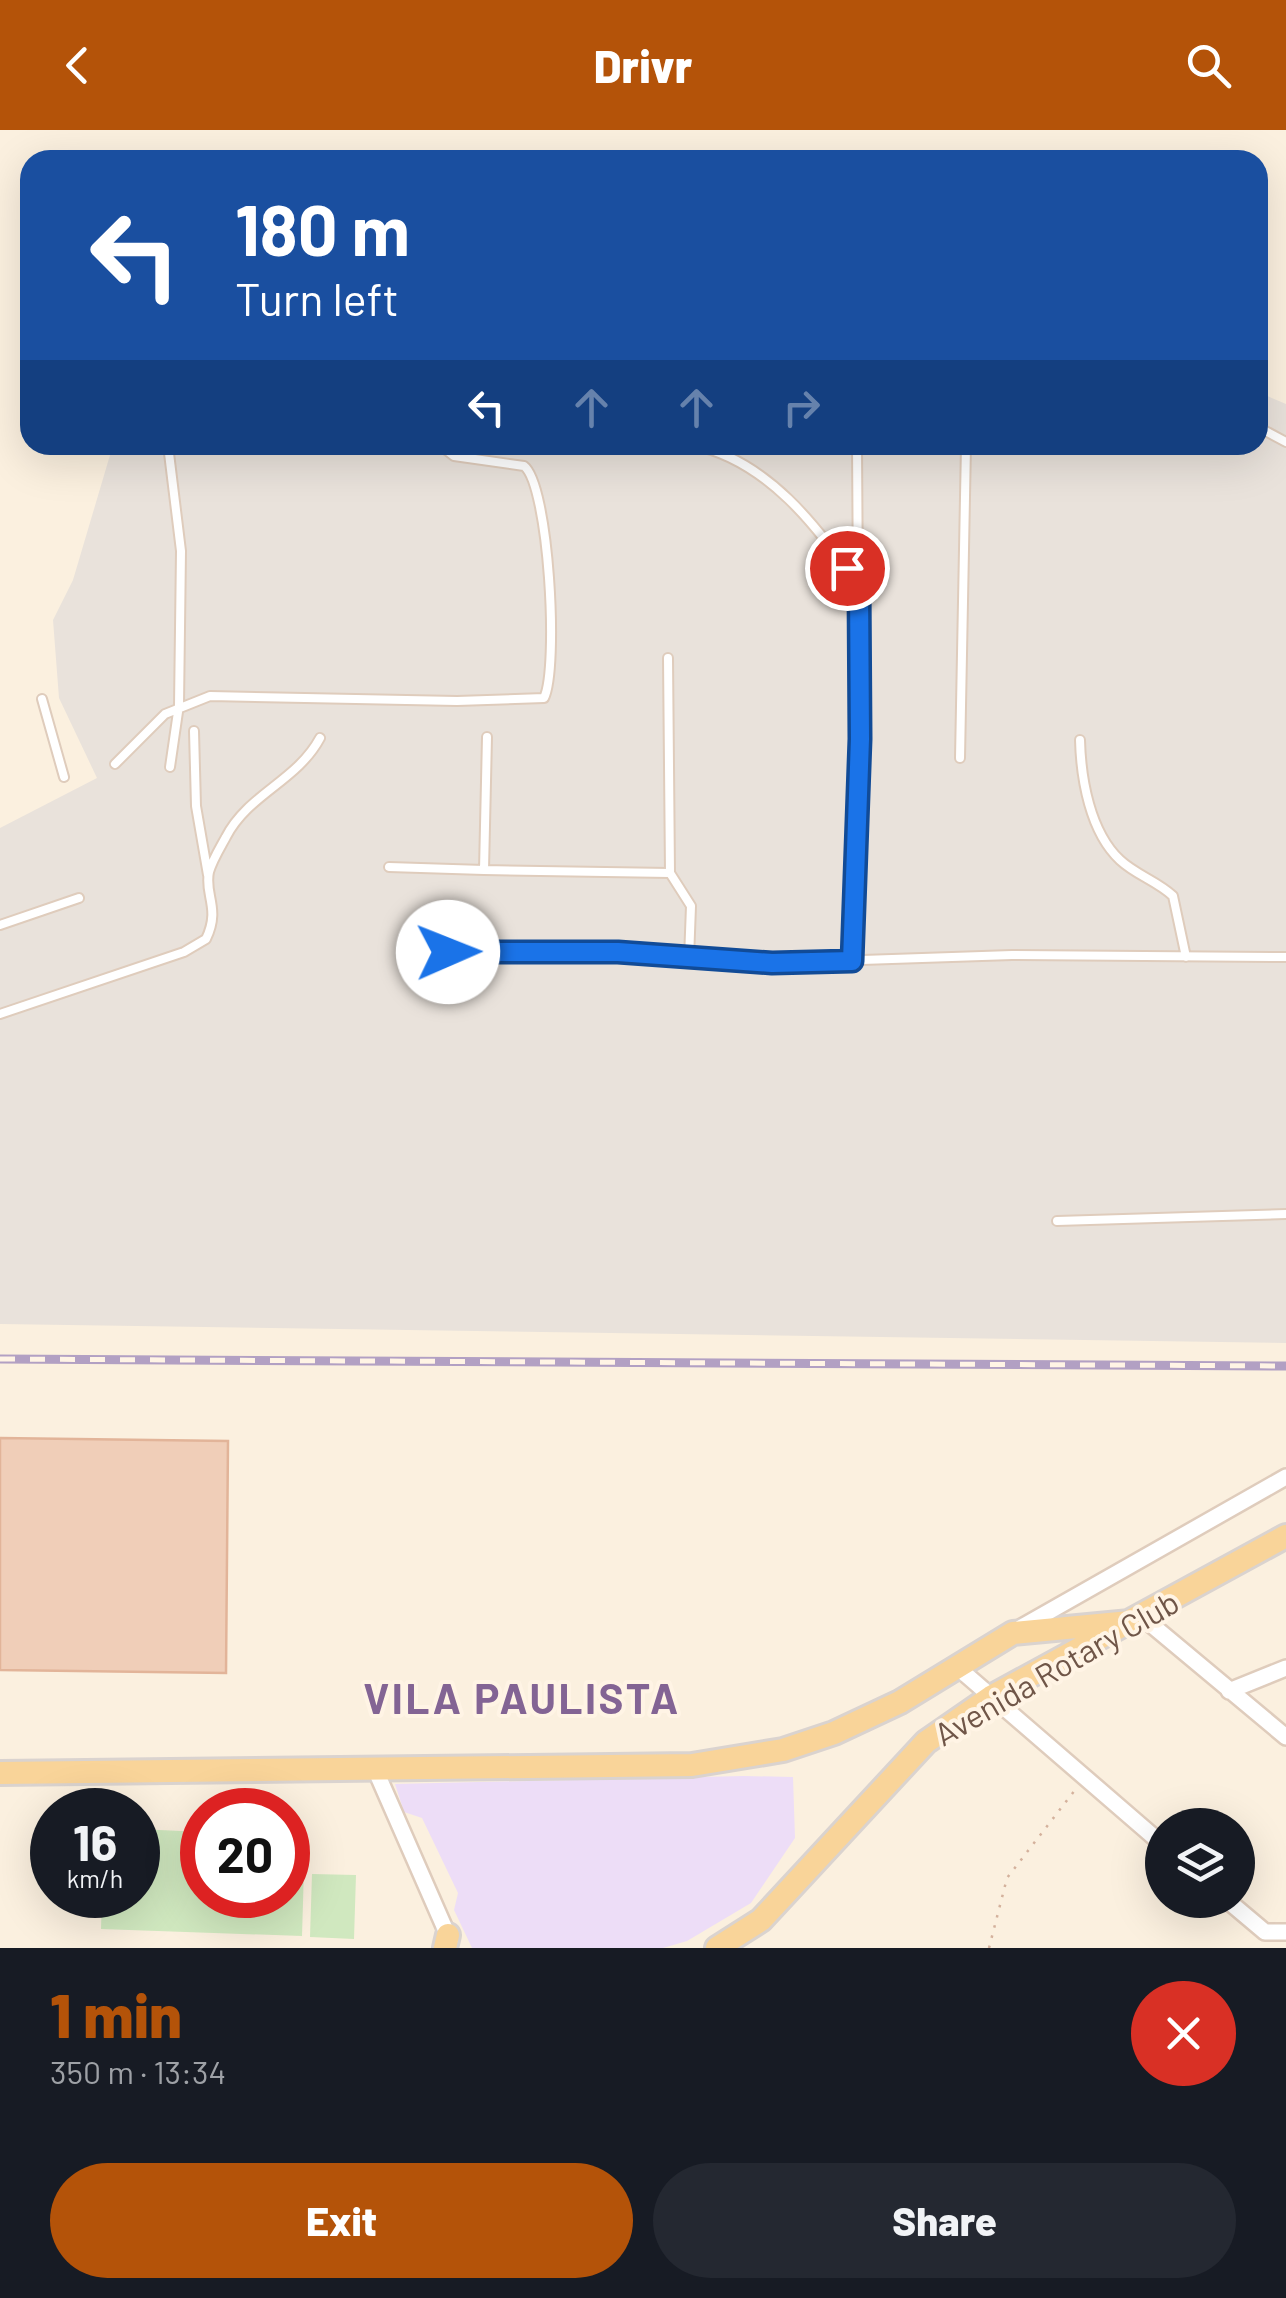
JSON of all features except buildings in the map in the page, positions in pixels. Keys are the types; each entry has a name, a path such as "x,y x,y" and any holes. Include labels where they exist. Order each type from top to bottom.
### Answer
{"main road":[{"name":"Avenida Rotary Club","path":"717,1948 761,1920 926,1742 992,1697 1286,1536"},
{"path":"0,1773 692,1765 738,1760 783,1750 869,1719 1013,1633 1135,1619"},
{"path":"1013,1633 1028,1644 1032,1664 1027,1680"}],"street":[{"path":"1013,1633 1286,1476"},
{"path":"1135,1619 1286,1737"},
{"path":"956,1666 1145,1829"},
{"path":"1228,1691 1286,1668"},
{"path":"375,1770 449,1944"},
{"path":"1245,1918 1266,1940 1286,1932"}],"lane":[{"path":"169,455 182,551 179,705 170,767"},
{"path":"115,764 154,723 179,705 229,694 279,700 544,698 550,595 537,481 524,466 453,455"},
{"path":"734,455 788,501 834,551 859,586"},
{"path":"852,961 860,739 857,455"},
{"path":"960,758 966,455"},
{"path":"668,658 670,873 691,906 690,958"},
{"path":"42,699 64,776"},
{"path":"0,1014 184,952 206,940 215,906 196,806 194,732"},
{"path":"484,870 487,737"},
{"path":"208,876 238,817 299,769 320,738"},
{"path":"1080,740 1084,786 1104,837 1119,859 1173,896 1186,956"},
{"path":"389,866 670,873"},
{"path":"0,926 79,898"},
{"path":"448,952 618,952 690,958 852,961 1012,955 1286,957"},
{"path":"1057,1222 1286,1214"}],"path":[{"path":"989,1948 1007,1878 1086,1776"}],"shaded area":[{"path":"1268,396 1286,404 1286,1343 0,1324 0,828 97,778 59,698 53,620 73,580 110,455 1268,455"},
{"path":"793,1777 795,1838 751,1903 687,1941 663,1948 472,1948 454,1910 458,1893 422,1818 404,1812 395,1784"}],"green space":[{"path":"160,1830 180,1831 180,1918 303,1918 302,1936 101,1929 101,1918 160,1918"},
{"path":"312,1874 356,1875 354,1939 310,1937"}],"railway":[{"path":"0,1359 1286,1366"}],"district":[{"name":"VILA PAULISTA","path":"522,1697"}],"route":[{"path":"448,952 536,950 772,963 852,961 860,739 859,586 847,568"}]}
